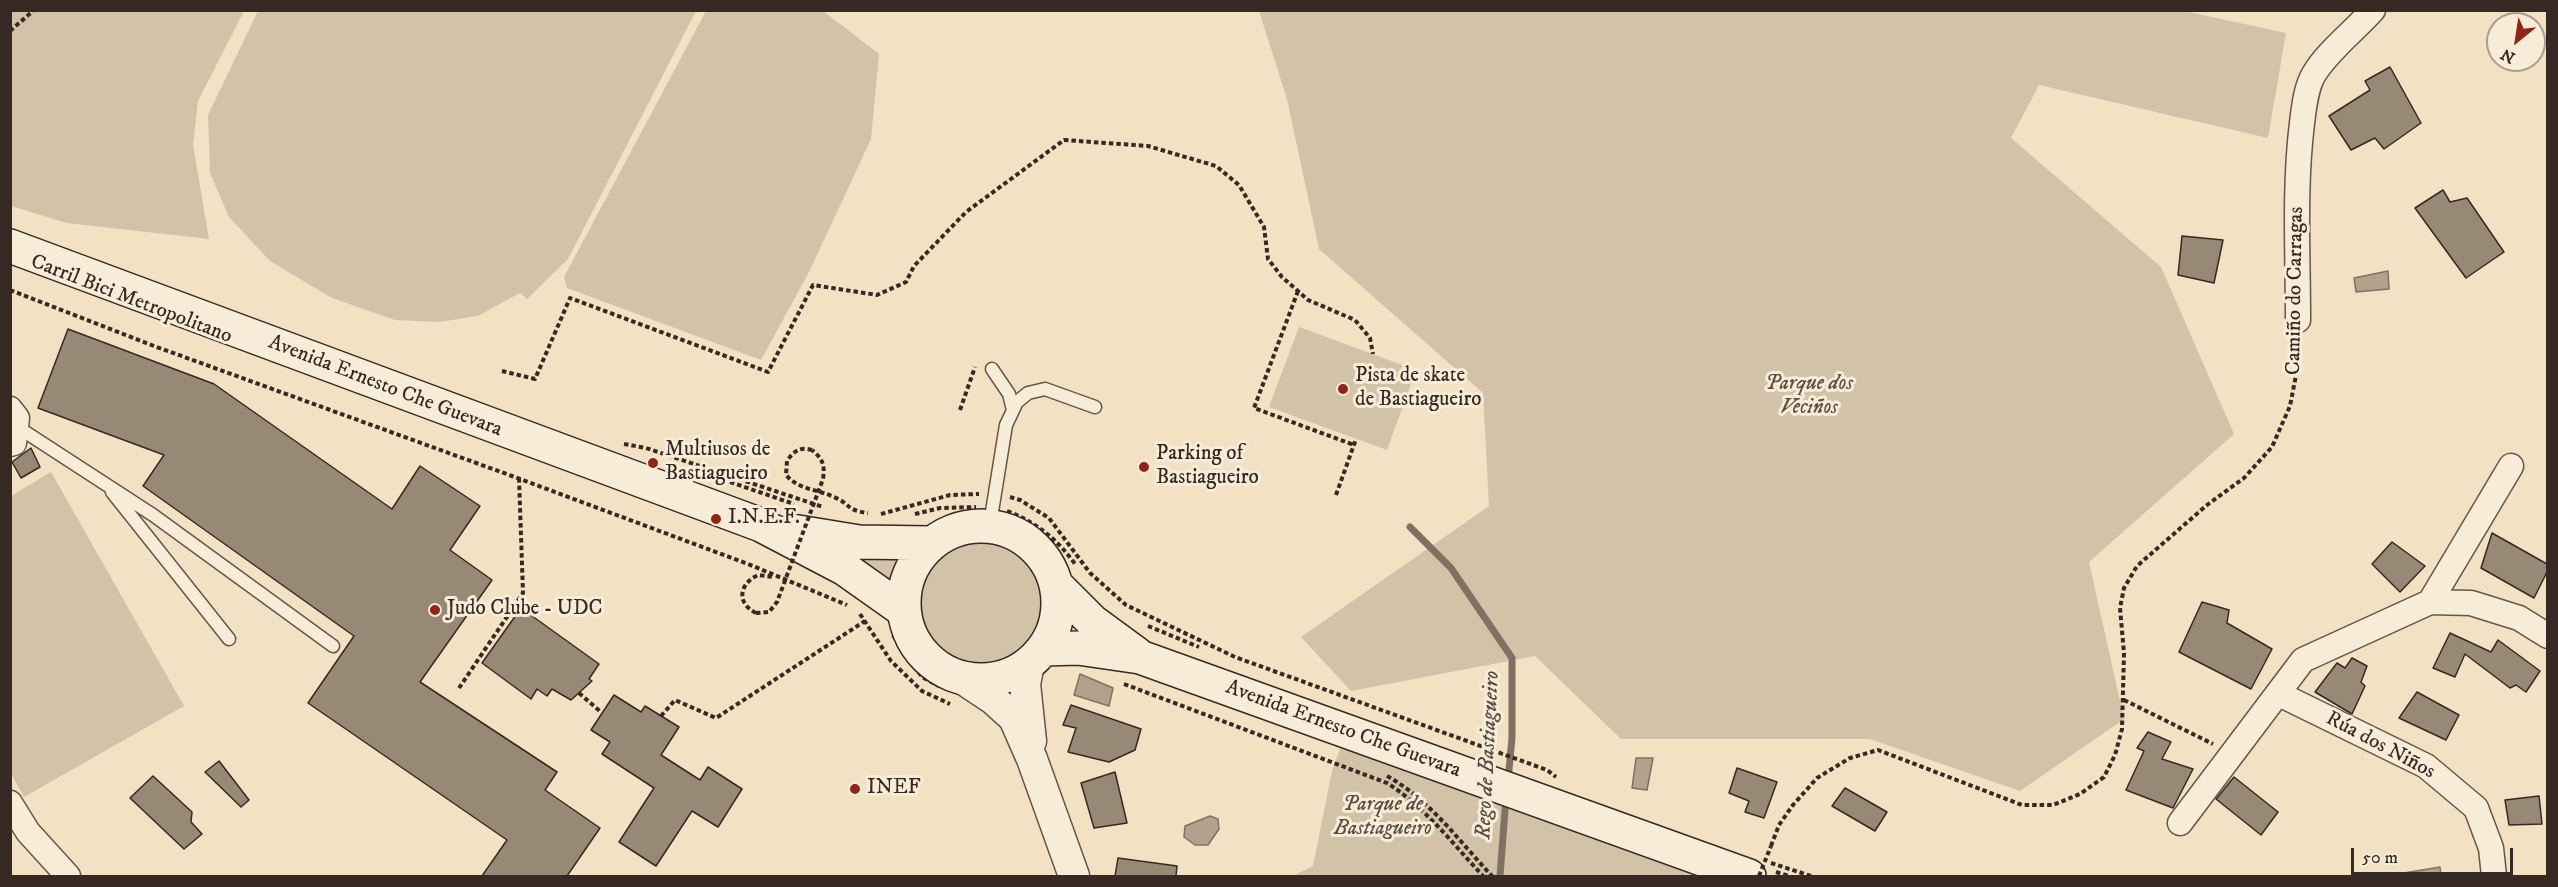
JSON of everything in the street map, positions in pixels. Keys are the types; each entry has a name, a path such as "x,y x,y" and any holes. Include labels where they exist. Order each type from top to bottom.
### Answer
{"main road":[{"name":"Avenida Ernesto Che Guevara","path":"10,246 761,525 845,569 897,622"},
{"path":"990,524 1018,535 1047,562 1056,585 1057,615 1036,657 1007,676 952,690 909,633 897,622 909,571 930,543 977,525 990,524"},
{"name":"Avenida Ernesto Che Guevara","path":"761,525 859,542 930,543"},
{"name":"Avenida Ernesto Che Guevara","path":"1056,585 1092,621 1132,668"},
{"name":"Avenida Ernesto Che Guevara","path":"1036,657 1078,648 1132,668 1754,868"}],"street":[{"name":"Camiño do Carragas","path":"2298,320 2297,196 2300,143 2312,76 2325,57 2345,40 2373,10"},
{"path":"2430,602 2511,466"},
{"path":"2180,824 2303,660 2430,602 2471,603 2519,618 2547,636"},
{"path":"1032,759 1025,684 1036,657"},
{"path":"952,690 993,699 1014,718 1032,759 1074,876"},
{"name":"Rúa dos Niños","path":"2279,694 2426,766 2468,801 2476,808 2491,848 2494,876"},
{"path":"10,803 28,832 68,876"}],"lane":[{"path":"992,369 1009,394 1013,410"},
{"path":"990,524 1006,425 1013,410 1028,393 1045,390 1095,407"},
{"path":"12,427 105,483 172,528 333,646"},
{"path":"105,483 229,639"}],"path":[{"path":"10,31 33,10"},
{"path":"502,371 534,379 570,298 768,372 813,285 877,295 906,282 914,266 966,212 1064,140 1148,146 1216,166 1239,184 1264,227 1268,259 1282,278 1308,300 1355,320 1370,338 1373,354"},
{"path":"10,290 154,346 519,478 748,564 830,599"},
{"path":"1298,291 1254,408 1354,445"},
{"name":"Camiño do Carragas","path":"1759,876 1779,825 1793,804 1817,778 1850,758 1878,750 2022,805 2054,805 2080,794 2104,777 2115,756 2122,729 2124,653 2120,608 2124,588 2137,566 2207,505 2244,478 2272,447 2290,406 2297,370 2298,320"},
{"path":"960,410 976,363"},
{"path":"1336,495 1356,439"},
{"path":"952,690 922,691 891,661 855,608 801,589 793,585 784,581 758,574 750,578 741,592 742,601 748,609 756,613 769,612 777,602 781,592 785,581 792,561 804,530 811,510 815,500 819,489 823,479 825,465 812,450 805,448 792,454 786,468 786,475 793,483 801,487 813,490 824,494 835,497 852,511 878,514 950,495 994,492 1020,500 1049,518 1090,573 1126,605 1235,657 1547,770 1565,783"},
{"path":"459,688 523,593 519,478"},
{"path":"788,566 797,570"},
{"path":"661,716 675,700 716,718 865,621"},
{"path":"897,622 922,677 952,690"},
{"path":"1132,668 1359,766"},
{"path":"1118,681 1387,783 1404,793 1426,814 1483,876"},
{"path":"579,693 602,713"},
{"path":"2124,700 2233,754"},
{"path":"1379,773 1406,788 1422,802 1492,876"},
{"path":"1754,868 1811,876"}],"green space":[{"path":"258,10 696,11 568,259 527,299 520,293 478,316 439,322 395,320 332,298 270,261 229,217 210,173 208,115"},
{"name":"Parque dos Veciños","path":"2179,10 2286,33 2268,138 2039,85 2011,138 2161,267 2234,434 2089,562 2124,719 2020,791 1870,739 1621,739 1535,656 1351,691 1301,637 1489,506 1483,393 1319,249 1287,99 1259,11"},
{"path":"10,11 244,11 198,101 193,145 209,239 67,223 11,206"},
{"path":"706,11 823,11 879,54 871,139 809,272 761,360 567,288 564,277"},
{"name":"Pista de skate de Bastiagueiro","path":"1299,327 1416,370 1387,450 1269,407"},
{"path":"51,472 184,706 24,797 10,772 11,496"},
{"path":"981,538 1006,543 1027,557 1041,578 1046,603 1041,628 1027,649 1006,663 981,668 956,663 935,649 921,628 916,603 921,578 935,557 956,543"},
{"path":"850,553 903,556 889,584"},
{"name":"Parque de Bastiagueiro","path":"1343,741 1712,876 1293,876 1313,866 1332,771"}],"shaded area":[{"path":"2388,271 2389,289 2356,292 2354,278"},
{"path":"1080,674 1113,688 1109,706 1074,695"},
{"path":"1636,758 1653,758 1647,790 1632,788"},
{"path":"1210,816 1218,819 1219,829 1208,845 1195,845 1184,837 1185,826"},
{"path":"2440,867 2441,876 2386,876"}],"building":[{"path":"2390,67 2421,123 2384,149 2375,138 2351,150 2329,116 2370,90 2365,81"},
{"path":"2443,190 2450,202 2467,198 2504,252 2466,278 2415,208"},
{"path":"2182,236 2223,240 2214,283 2178,275"},
{"path":"68,329 214,384 392,509 420,466 480,506 450,550 492,580 420,682 557,772 545,790 600,828 567,876 482,876 507,840 308,703 354,636 143,486 164,455 38,408"},
{"path":"31,448 40,467 21,478 12,462"},
{"path":"2492,533 2547,564 2547,572 2534,598 2481,568"},
{"path":"2392,542 2425,566 2400,592 2372,564"},
{"path":"2202,602 2229,610 2227,623 2272,649 2251,689 2179,652"},
{"path":"521,608 599,664 589,679 592,681 571,700 552,689 547,696 537,689 531,699 482,663"},
{"path":"2450,633 2491,652 2498,640 2540,671 2526,692 2516,685 2510,688 2465,654 2455,677 2433,668"},
{"path":"2352,658 2367,666 2361,682 2365,686 2352,714 2315,692 2337,663 2345,668"},
{"path":"2417,692 2459,715 2446,740 2399,718"},
{"path":"614,695 641,712 645,706 679,727 661,755 700,780 708,767 742,789 718,827 692,811 656,866 619,842 654,788 602,754 610,742 591,730"},
{"path":"1071,705 1141,729 1135,750 1109,762 1068,752 1076,728 1063,725"},
{"path":"2148,732 2171,742 2162,759 2193,769 2173,808 2126,790 2144,751 2137,748"},
{"path":"219,761 249,800 241,807 205,772"},
{"path":"1737,768 1777,782 1764,818 1745,812 1749,801 1729,793"},
{"path":"1115,772 1127,823 1094,828 1081,783"},
{"path":"153,776 192,812 191,822 202,834 184,849 130,798"},
{"path":"2234,777 2278,812 2261,835 2216,799"},
{"path":"1845,788 1887,812 1875,831 1832,806"},
{"path":"2539,796 2542,824 2509,825 2505,800"},
{"path":"1118,858 1177,866 1176,876 1115,876"}],"waterway":[{"name":"Rego de Bastiagueiro","path":"1410,527 1451,568 1512,658 1512,738 1508,780"},
{"name":"Rego de Bastiagueiro","path":"1500,876 1506,797"}],"place":[{"name":"Pista de skate de Bastiagueiro","path":"1343,389"},
{"name":"Multiusos de Bastiagueiro","path":"653,463"},
{"name":"Parking of Bastiagueiro","path":"1144,467"},
{"name":"I.N.E.F.","path":"716,519"},
{"name":"Judo Clube - UDC","path":"435,610"},
{"name":"INEF","path":"855,789"}]}
